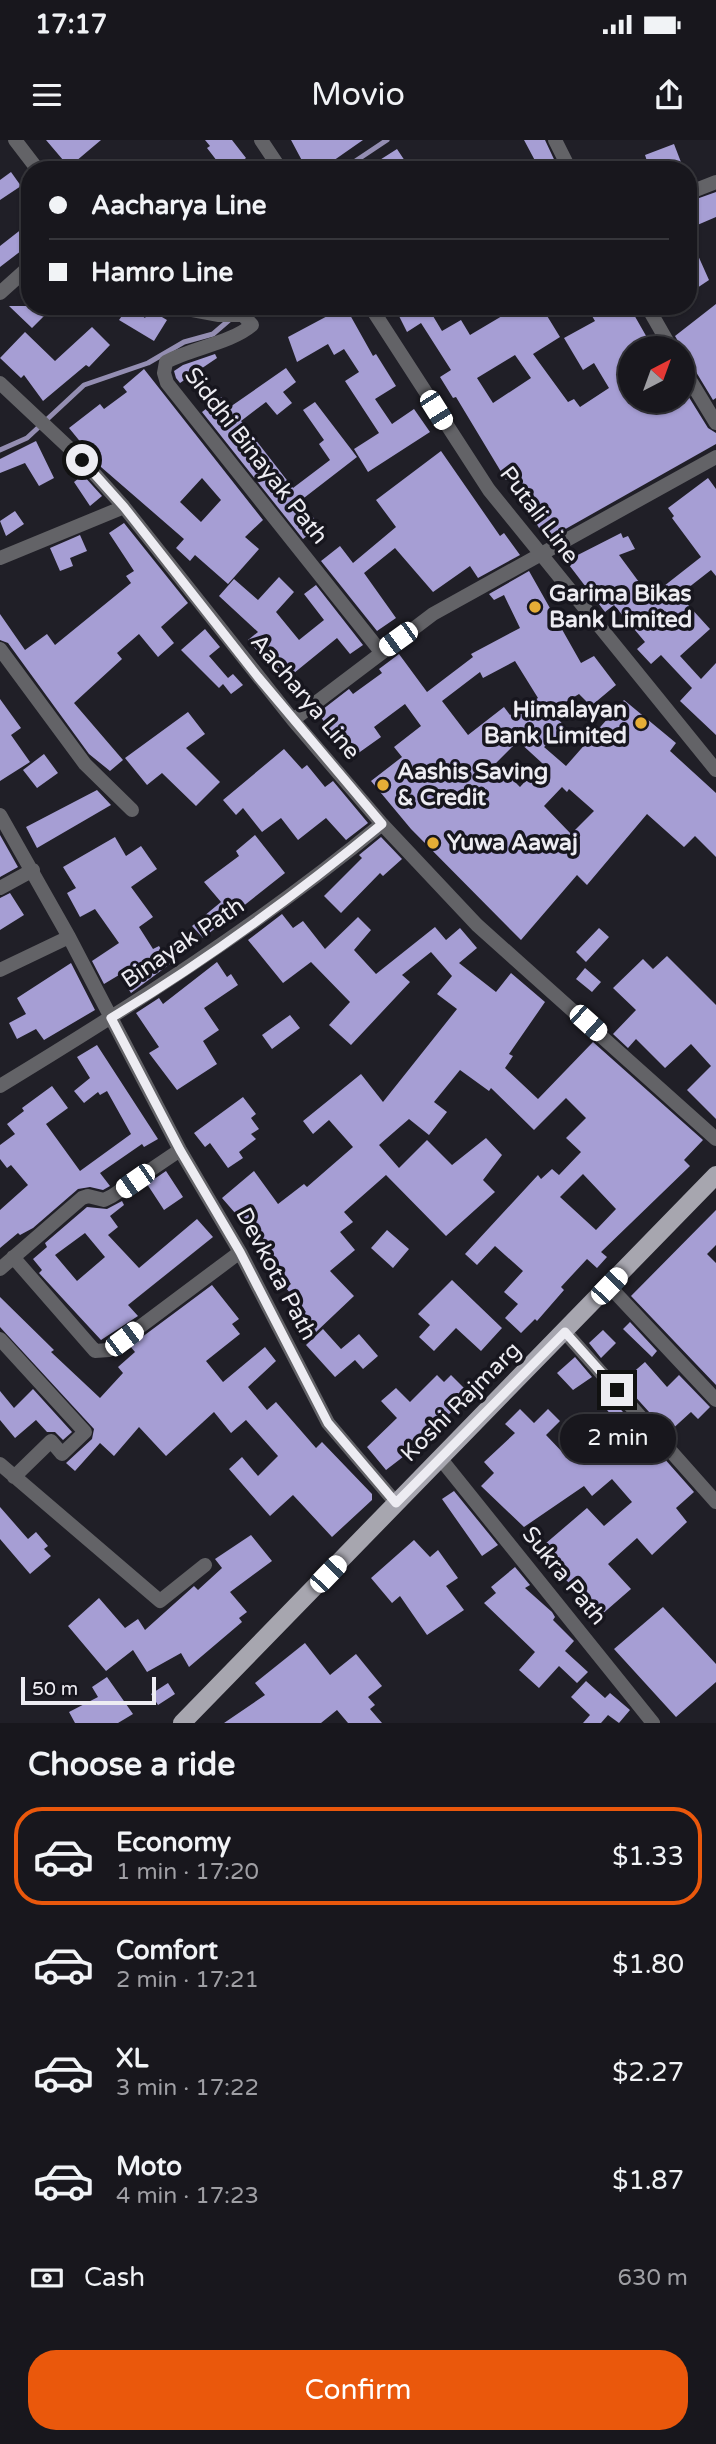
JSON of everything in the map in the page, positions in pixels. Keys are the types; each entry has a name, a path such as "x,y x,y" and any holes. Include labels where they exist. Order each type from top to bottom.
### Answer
{"main road":[{"name":"Koshi Rajmarg","path":"183,1723 716,1175"}],"street":[{"path":"15,140 31,161"},
{"path":"261,140 275,161"},
{"path":"555,140 566,161"},
{"path":"697,189 716,182"},
{"path":"0,293 21,274"},
{"name":"Siddhi Binayak Path","path":"219,315 243,315 253,325 243,333 183,352 166,362 167,383 381,652"},
{"name":"Putali Line","path":"376,315 489,490 716,770"},
{"path":"652,315 664,336"},
{"name":"Aacharya Line","path":"0,383 51,431 124,507 293,720 382,824 477,925 716,1139"},
{"path":"695,388 716,423"},
{"path":"293,720 433,614 716,457"},
{"path":"0,558 124,507"},
{"path":"0,649 85,764 132,810"},
{"name":"Devkota Path","path":"0,815 33,870 180,1150 240,1252 328,1423 396,1503"},
{"name":"Binayak Path","path":"0,1086 193,966 320,875 382,824"},
{"path":"0,888 33,870"},
{"path":"0,970 69,937"},
{"path":"0,1269 82,1198 88,1196 104,1200 180,1150"},
{"path":"13,1257 95,1351 109,1350 240,1252"},
{"path":"609,1286 716,1400"},
{"path":"565,1332 716,1502"},
{"path":"0,1339 85,1432 62,1454 51,1441 14,1477"},
{"name":"Sukra Path","path":"440,1458 653,1723"},
{"path":"0,1464 160,1601 205,1565"}],"building":[{"path":"46,140 101,140 76,161 64,161"},
{"path":"205,140 232,140 246,158 242,161 217,161 207,148 210,146"},
{"path":"291,140 363,140 333,161 302,161"},
{"path":"524,140 545,140 555,161 535,161"},
{"path":"674,144 681,161 647,161 645,155"},
{"path":"397,149 405,161 378,161"},
{"path":"11,172 21,186 0,200 0,180"},
{"path":"716,192 716,217 697,225 697,199"},
{"path":"21,230 21,251 0,267 0,246"},
{"path":"697,253 709,280 697,288"},
{"path":"716,304 716,398 713,400 695,370 695,336 675,336"},
{"path":"9,306 21,306 21,315 45,315 32,328"},
{"path":"123,315 141,315 145,318 147,315 158,315 167,320 154,341 119,320"},
{"path":"329,315 350,315 373,356 376,354 396,386 375,399 392,424 414,409 430,432 368,472 354,449 379,433 345,381 359,372 344,349 334,355 328,344 297,362 288,337"},
{"path":"398,315 432,315 442,331 461,320 470,335 504,315 547,315 560,337 533,354 568,402 574,399 580,407 609,388 594,363 583,370 564,338 595,321 591,315 634,315 646,336 618,336 618,413 695,413 695,407 708,428 716,433 716,444 546,540 510,478 506,480 456,397 453,398 440,377 451,370 421,323 407,332","holes":["515,355 531,378 493,403 477,378"]},
{"path":"92,327 110,345 89,367 86,365 43,401 24,375 21,378 0,358 25,332 55,361"},
{"path":"215,354 217,358 180,383 176,378 174,371 183,365"},
{"path":"286,368 296,382 283,392 292,403 277,415 266,402 241,421 293,488 330,460 319,444 324,440 303,410 315,402 357,457 300,501 320,526 303,539 202,412 221,397 230,407"},
{"path":"144,369 263,520 245,537 259,549 228,584 195,555 190,561 176,548 184,539 101,467 69,428 100,404 104,409 127,392 123,387","holes":["202,478 221,500 201,522 180,502"]},
{"path":"36,441 54,478 39,486 25,463 0,473 0,459"},
{"path":"441,451 500,536 504,533 520,555 478,578 470,566 433,592 395,548 364,573 396,618 377,631 321,561 340,546 353,563 396,527 376,500"},
{"path":"83,475 102,496 90,506 74,482"},
{"path":"708,478 716,489 716,576 711,570 679,595 710,629 680,656 701,679 716,663 716,735 680,701 692,688 661,655 651,664 637,649 645,642 614,605 605,612 566,561 621,533 623,538 628,536 635,549 619,555 650,597 701,557 672,518 674,516 668,508"},
{"path":"15,511 24,524 6,536 0,521"},
{"path":"124,523 188,603 161,627 174,643 158,657 139,634 117,653 122,659 74,703 123,760 110,771 89,754 8,643 0,640 0,614 25,650 47,634 55,645 131,583 126,576 134,571 109,533"},
{"path":"80,535 87,551 70,558 73,566 60,571 50,548"},
{"path":"529,571 581,663 594,656 616,685 591,706 579,694 551,711 566,728 544,747 566,766 624,700 676,743 670,751 716,793 716,857 695,836 684,847 647,814 587,885 577,875 521,940 411,829 371,781 402,757 394,747 421,726 405,704 374,727 381,737 350,759 318,713 349,689 353,694 382,673 379,669 399,654 427,692 473,657 471,654 520,628 504,595 494,600 489,594","holes":["515,661 538,698 510,715 504,707 468,735 442,701 480,672 483,678","518,741 542,763 520,787 496,763","562,787 567,792 569,789 594,811 571,834 544,806"]},
{"path":"279,577 294,592 276,612 299,640 324,620 304,594 316,585 363,645 350,654 337,638 283,682 248,640 258,632 219,596 234,579 258,600"},
{"path":"205,629 220,647 209,656 228,678 233,674 243,685 231,694 223,684 219,688 181,650"},
{"path":"0,699 21,728 11,735 30,762 0,781"},
{"path":"188,712 205,734 186,748 220,782 196,806 162,773 147,785 125,758"},
{"path":"284,749 302,769 307,765 325,787 333,781 368,823 346,840 326,818 298,840 281,818 262,832 243,808 236,815 223,800"},
{"path":"44,754 58,773 37,788 23,770"},
{"path":"97,790 111,805 37,848 26,827"},
{"path":"0,835 18,867 0,877"},
{"path":"255,835 285,873 203,938 192,926 221,902 204,882 239,856 236,851"},
{"path":"115,837 126,856 141,846 157,869 131,887 153,917 139,927 153,949 159,946 170,964 131,993 119,975 104,984 92,961 119,943 95,909 80,917 67,893 76,888 63,867"},
{"path":"381,837 402,859 383,876 380,873 341,913 324,896 362,858 359,855"},
{"path":"10,893 24,915 0,930 0,898"},
{"path":"282,914 293,928 303,921 325,949 358,917 371,930 354,950 376,974 435,927 446,940 460,928 477,948 459,963 496,992 511,973 545,1002 509,1054 513,1056 505,1068 538,1099 593,1042 703,1140 684,1160 690,1166 601,1252 607,1257 597,1268 587,1259 561,1287 564,1290 537,1321 535,1319 521,1333 505,1318 518,1304 504,1292 523,1271 495,1246 477,1265 465,1254 538,1175 541,1179 552,1169 559,1175 581,1152 566,1138 586,1118 566,1098 534,1130 491,1088 489,1091 460,1070 434,1102 447,1112 429,1135 409,1119 379,1145 399,1168 427,1140 452,1165 486,1138 502,1155 483,1180 495,1192 446,1236 386,1175 344,1212 353,1222 340,1232 355,1250 330,1271 354,1296 316,1332 301,1316 306,1312 286,1288 291,1284 263,1245 222,1198 254,1171 278,1204 304,1184 307,1187 353,1147 329,1120 313,1134 303,1121 361,1074 383,1102 457,1009 437,994 452,976 431,952 402,975 410,982 351,1045 329,1025 350,1002 311,962 283,983 248,940","holes":["583,1174 616,1209 596,1230 560,1197"]},
{"path":"599,928 609,937 586,962 576,952"},
{"path":"667,956 716,1005 716,1119 687,1090 711,1066 691,1044 665,1068 636,1039 628,1048 613,1034 636,1010 613,988 643,959 653,969"},
{"path":"217,962 227,977 231,974 238,985 204,1008 219,1030 203,1041 217,1064 177,1090 149,1053 159,1047 136,1013 159,998 163,1004"},
{"path":"71,963 95,1010 44,1040 36,1029 17,1039 9,1023 26,1014 17,998"},
{"path":"585,968 601,982 592,992 576,979"},
{"path":"290,1015 300,1028 272,1049 262,1035"},
{"path":"97,1045 158,1139 144,1147 142,1144 100,1173 110,1186 103,1190 90,1187 78,1189 33,1228 20,1235 18,1233 0,1248 0,1210 28,1185 11,1165 7,1168 0,1159 0,1145 15,1134 7,1124 24,1111 22,1108 52,1086 68,1108 46,1124 80,1171 131,1134 107,1091 100,1095 98,1092 84,1103 74,1091 90,1078 77,1057"},
{"path":"243,1097 256,1114 251,1118 259,1129 251,1134 256,1139 239,1152 243,1158 228,1168 210,1143 205,1147 194,1133"},
{"path":"166,1171 183,1197 164,1210 147,1184"},
{"path":"122,1201 124,1205 110,1216 118,1227 108,1235 139,1268 197,1219 213,1237 128,1305 138,1316 101,1340 39,1273 42,1270 33,1259 47,1247 45,1243 87,1207 107,1209","holes":["85,1233 105,1257 77,1281 55,1255"]},
{"path":"716,1210 716,1245 707,1254 716,1263 716,1385 631,1296"},
{"path":"387,1230 409,1249 393,1268 371,1248"},
{"path":"452,1280 502,1328 481,1351 456,1328 434,1351 419,1337 430,1325 418,1314"},
{"path":"212,1285 239,1319 232,1324 240,1334 206,1361 223,1382 265,1347 276,1361 248,1387 267,1410 276,1402 316,1448 322,1442 372,1494 372,1500 332,1537 293,1495 270,1516 229,1469 242,1457 258,1476 278,1456 246,1420 231,1433 214,1412 166,1456 139,1427 114,1456 100,1443 75,1471 66,1463 92,1439 94,1429 0,1327 0,1297 54,1350 51,1352 100,1398 123,1373 118,1367 135,1352 130,1346"},
{"path":"630,1322 657,1351 652,1357 623,1329"},
{"path":"323,1329 341,1349 359,1334 378,1356 363,1369 355,1360 335,1377 306,1345"},
{"path":"603,1330 616,1343 601,1358 589,1343"},
{"path":"575,1357 592,1377 573,1390 557,1373"},
{"path":"645,1362 667,1387 679,1375 710,1407 698,1419 691,1412 668,1433 622,1382"},
{"path":"437,1375 444,1382 451,1375 470,1394 412,1450 386,1470 367,1447 397,1418 381,1401 396,1388 410,1402"},
{"path":"33,1389 72,1432 63,1440 55,1432 47,1432 36,1420 15,1438 0,1420 0,1391 14,1408"},
{"path":"607,1394 694,1492 676,1508 687,1522 652,1555 637,1538 608,1564 631,1589 600,1616 538,1550 587,1508 604,1526 632,1502 612,1479 592,1496 584,1486 524,1527 481,1486 494,1473 484,1462 515,1433 505,1424 520,1409 534,1423 548,1409 560,1421 546,1435 566,1456 611,1415 600,1401"},
{"path":"454,1491 498,1545 482,1556 442,1499"},
{"path":"0,1507 28,1539 36,1532 48,1546 44,1549 51,1556 30,1574 0,1539"},
{"path":"251,1535 272,1561 230,1592 247,1612 239,1618 242,1622 189,1667 181,1653 147,1672 133,1650 106,1671 68,1626 99,1598 125,1628 138,1619 145,1630 194,1586 198,1590 222,1568 215,1559"},
{"path":"414,1540 430,1557 438,1550 458,1578 446,1586 464,1610 427,1635 400,1596 392,1603 371,1578"},
{"path":"515,1567 530,1585 525,1588 552,1612 555,1617 553,1620 574,1641 565,1651 588,1672 577,1683 559,1666 539,1688 519,1670 535,1652 484,1603 496,1593 491,1587"},
{"path":"663,1607 716,1664 716,1682 676,1717 614,1649"},
{"path":"305,1643 330,1675 356,1654 382,1686 368,1697 375,1705 370,1709 382,1723 348,1723 337,1710 321,1723 224,1723 265,1695 255,1683"},
{"path":"107,1677 133,1714 118,1723 75,1723 69,1712 98,1697 92,1687"},
{"path":"586,1681 605,1698 610,1693 630,1710 619,1723 608,1715 601,1723 583,1723 590,1715 571,1697"},
{"path":"168,1683 175,1694 158,1705 151,1694"}],"waterway":[{"path":"356,161 387,140"},
{"path":"0,450 27,438 84,385 148,363 184,342 213,334 235,315"}],"place":[{"name":"Garima Bikas Bank Limited","path":"535,607"},
{"name":"Himalayan Bank Limited","path":"641,723"},
{"name":"Aashis Saving & Credit","path":"383,785"},
{"name":"Yuwa Aawaj","path":"433,843"}],"route":[{"path":"82,460 124,507 223,634 382,824 320,875 193,966 111,1018 180,1150 240,1252 328,1423 396,1503 565,1332 617,1390"}]}
